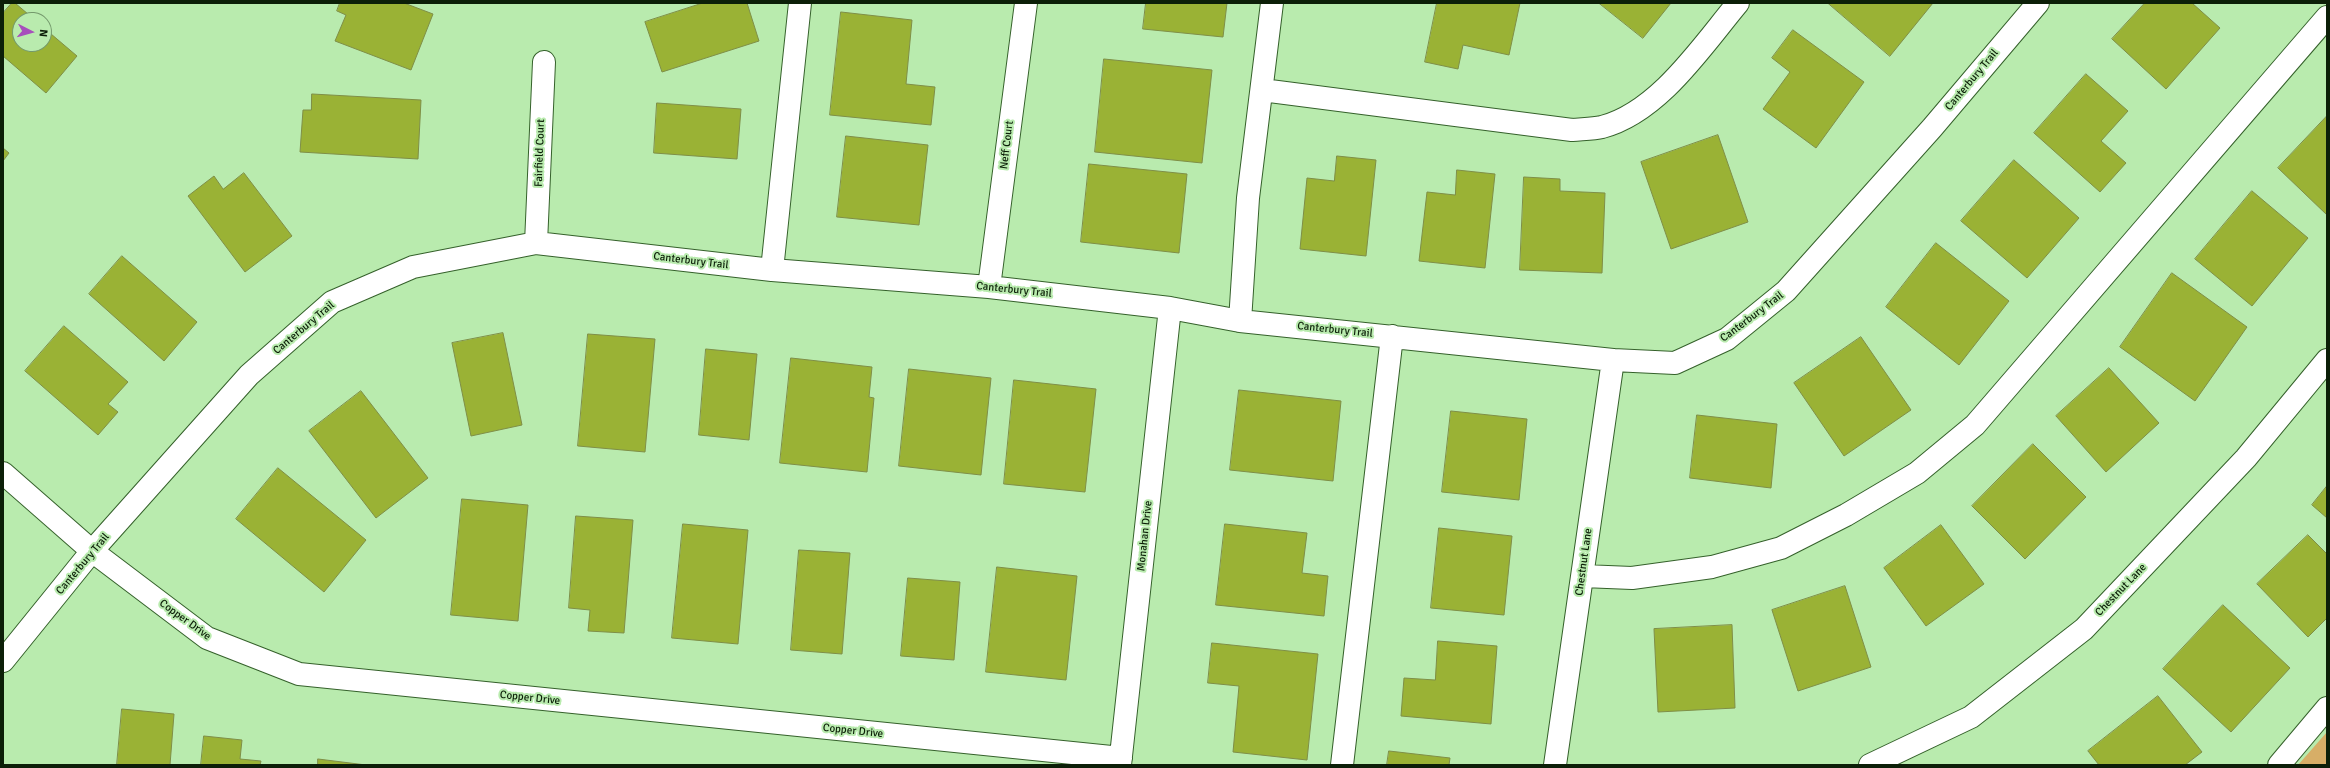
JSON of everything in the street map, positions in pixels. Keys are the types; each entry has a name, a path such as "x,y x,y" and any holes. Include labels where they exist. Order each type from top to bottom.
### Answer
{"street":[{"path":"772,270 800,3"},
{"name":"Neff Court","path":"989,287 1026,3"},
{"path":"1240,320 1248,198 1272,3"},
{"path":"1262,90 1572,130 1602,127 1632,114 1662,93 1738,3"},
{"name":"Canterbury Trail","path":"3,661 92,552 248,375 332,302 413,267 536,243 772,270 989,287 1170,308 1240,320 1613,360 1675,363 1727,339 1786,291 1932,128 2038,3"},
{"path":"1582,576 1632,578 1712,567 1780,548 1846,515 1917,473 1975,425 2327,17"},
{"name":"Fairfield Court","path":"536,243 544,62"},
{"name":"Monahan Drive","path":"1121,762 1170,308"},
{"path":"1342,765 1392,336"},
{"name":"Chestnut Lane","path":"1555,765 1613,360"},
{"name":"Chestnut Lane","path":"1870,765 1971,717 2084,628 2246,458 2327,360"},
{"name":"Copper Drive","path":"3,473 92,552 207,638 300,674 1121,762"},
{"path":"2279,765 2327,708"}],"shaded area":[{"path":"2327,732 2327,765 2298,765"}],"building":[{"path":"12,3 15,3 26,12 12,12 12,52 52,52 52,35 77,56 46,93 3,56 3,13"},
{"path":"340,3 404,3 433,14 411,70 335,41 346,15 337,11"},
{"path":"703,3 747,3 759,41 662,72 645,22"},
{"path":"1146,3 1227,3 1223,37 1143,29"},
{"path":"1437,3 1520,3 1509,55 1463,45 1458,69 1425,62"},
{"path":"1599,3 1671,3 1643,38"},
{"path":"1828,3 1933,3 1890,56"},
{"path":"2145,3 2192,3 2220,28 2166,89 2112,39"},
{"path":"841,12 912,20 906,84 935,87 931,125 830,115"},
{"path":"1793,30 1864,82 1816,148 1763,109 1790,72 1772,58"},
{"path":"1104,59 1212,70 1202,163 1095,152"},
{"path":"2086,74 2128,111 2101,141 2126,163 2100,192 2034,133"},
{"path":"312,94 421,100 418,159 300,152 303,110 311,110"},
{"path":"657,103 741,109 737,159 654,153"},
{"path":"2327,116 2327,215 2278,168"},
{"path":"1718,135 1748,222 1671,249 1641,162"},
{"path":"846,136 928,145 919,225 837,217"},
{"path":"3,148 9,153 3,161"},
{"path":"1337,156 1376,160 1366,256 1300,249 1307,178 1334,181"},
{"path":"2014,160 2079,218 2027,278 1961,221"},
{"path":"1089,164 1187,174 1179,253 1081,242"},
{"path":"1457,170 1495,174 1485,268 1419,261 1427,192 1455,195"},
{"path":"244,173 292,236 245,272 188,196 214,176 223,189"},
{"path":"1524,177 1560,179 1560,191 1605,193 1602,273 1520,270"},
{"path":"2252,191 2308,238 2252,306 2195,259"},
{"path":"1936,243 2009,301 1959,365 1886,307"},
{"path":"122,256 197,322 164,361 89,294"},
{"path":"2172,273 2247,327 2195,401 2120,347"},
{"path":"64,326 128,382 108,404 118,412 98,435 25,371"},
{"path":"503,333 522,425 471,436 452,343"},
{"path":"588,334 655,339 645,452 578,446"},
{"path":"1861,337 1911,410 1844,456 1794,383"},
{"path":"706,349 757,354 749,440 699,435"},
{"path":"791,358 872,367 869,397 874,398 867,472 780,463"},
{"path":"2109,368 2159,423 2106,472 2056,416"},
{"path":"909,369 991,378 981,475 899,466"},
{"path":"1014,380 1096,389 1085,492 1004,484"},
{"path":"1239,390 1341,401 1333,481 1230,470"},
{"path":"361,391 428,478 376,518 309,431"},
{"path":"1451,411 1527,419 1519,500 1442,492"},
{"path":"1697,415 1777,424 1771,488 1690,478"},
{"path":"2033,444 2086,497 2025,559 1972,506"},
{"path":"278,468 366,540 324,592 236,519"},
{"path":"2327,486 2327,518 2312,505"},
{"path":"462,499 528,505 518,621 451,615"},
{"path":"576,516 633,520 624,633 588,631 590,610 569,608"},
{"path":"683,524 748,530 738,644 672,638"},
{"path":"1225,524 1307,533 1302,573 1328,576 1324,616 1216,605"},
{"path":"1941,525 1984,584 1926,626 1884,568"},
{"path":"1439,528 1512,536 1504,615 1431,608"},
{"path":"2308,535 2327,554 2327,618 2308,637 2257,584"},
{"path":"799,550 850,553 842,654 791,650"},
{"path":"997,567 1077,576 1066,680 986,672"},
{"path":"908,578 960,582 954,660 901,656"},
{"path":"1845,586 1871,667 1798,691 1772,610"},
{"path":"2223,605 2290,668 2231,732 2163,669"},
{"path":"1732,625 1735,708 1658,712 1654,629"},
{"path":"1438,641 1497,646 1491,724 1401,716 1404,678 1435,680"},
{"path":"1212,643 1318,654 1307,760 1233,752 1239,686 1208,683"},
{"path":"2158,696 2202,752 2185,765 2099,765 2088,751"},
{"path":"122,709 174,714 170,765 117,765"},
{"path":"204,736 242,740 240,759 261,761 260,765 201,765"},
{"path":"1389,751 1450,758 1449,765 1387,765"},
{"path":"318,759 366,765 318,765"}]}
